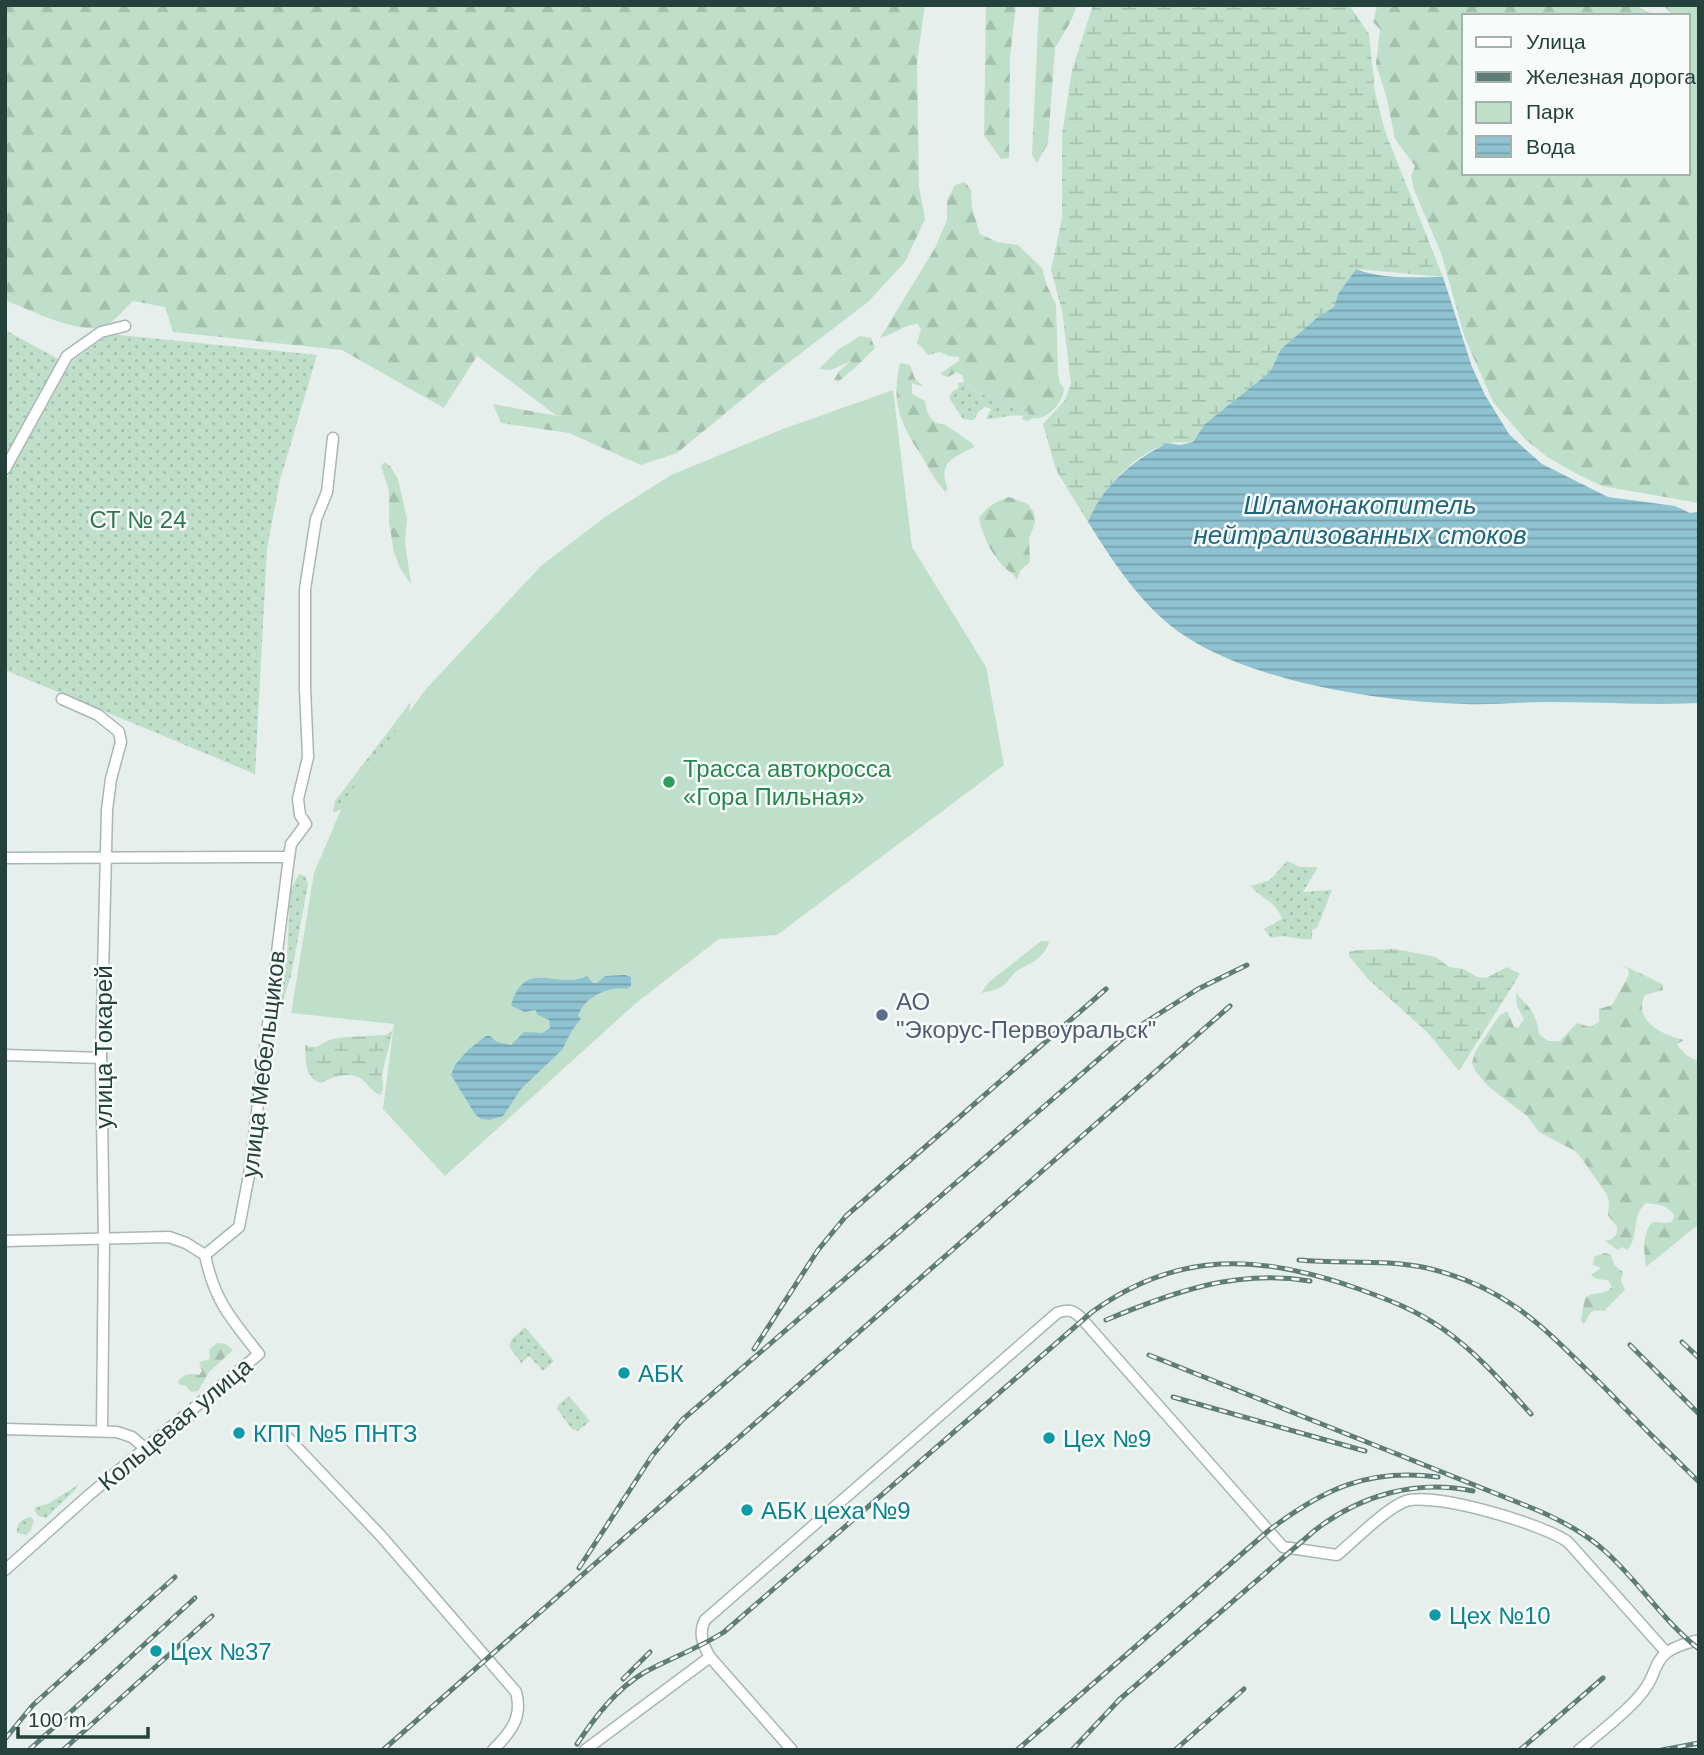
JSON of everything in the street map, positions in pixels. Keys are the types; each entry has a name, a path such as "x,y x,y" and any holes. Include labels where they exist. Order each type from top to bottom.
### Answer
{"street":[{"path":"5,469 68,356 101,332 125,326"},
{"name":"улица Мебельщиков","path":"205,1255 239,1227 251,1162 291,844 306,824 300,815 298,799 308,757 305,589 316,519 327,492 333,438"},
{"name":"улица Токарей","path":"62,699 98,715 119,732 121,737 107,810 102,1058 102,1430"},
{"path":"5,858 289,857"},
{"path":"5,1055 102,1058"},
{"path":"5,1241 169,1237 186,1243 205,1255"},
{"name":"Кольцевая улица","path":"5,1570 37,1540 259,1354 220,1303 209,1278 205,1255"},
{"path":"792,1750 710,1657 701,1631 709,1615 1057,1313 1067,1310 1076,1312 1283,1547 1337,1555 1390,1511 1414,1500 1435,1499 1491,1513 1553,1533 1568,1542 1666,1652"},
{"path":"5,1429 102,1430 132,1437 146,1449"},
{"path":"287,1437 382,1538 516,1692 519,1703 516,1723 493,1750"},
{"path":"1579,1750 1642,1694 1656,1664 1666,1652 1699,1640"},
{"path":"586,1750 710,1657"}],"green space":[{"path":"5,5 925,5 917,61 919,187 925,219 905,262 868,302 767,379 677,453 641,465 569,433 501,423 493,404 557,416 477,356 444,408 342,350 173,332 165,307 133,301 112,322 94,328 69,325 5,300"},
{"path":"986,5 1016,5 1010,56 1009,158 1001,159 984,135"},
{"path":"1039,5 1077,5 1055,48 1048,143 1037,163 1032,155"},
{"path":"1093,5 1349,5 1369,34 1375,92 1385,131 1443,277 1356,269 1338,294 1334,307 1281,349 1270,372 1205,424 1193,442 1165,444 1129,466 1109,487 1088,522 1056,470 1043,424 1065,400 1071,384 1062,310 1051,270 1062,218 1062,135 1072,70"},
{"path":"1635,5 1652,14 1462,14 1462,175 1690,175 1690,14 1672,14 1663,5 1699,5 1699,503 1602,486 1575,473 1546,456 1525,439 1493,402 1465,338 1441,253 1414,190 1411,176 1415,166 1395,139 1376,64 1380,29 1373,22 1377,7"},
{"path":"965,182 971,190 972,208 980,234 997,242 1018,245 1042,268 1056,304 1058,373 1064,388 1058,405 1043,417 1032,418 1026,410 987,396 964,382 963,376 957,372 948,377 942,375 941,373 959,361 959,357 940,352 928,355 917,342 921,330 918,324 880,338 935,248 947,220 947,200 955,185"},
{"path":"5,330 58,359 5,457"},
{"name":"СТ № 24","path":"110,334 317,355 280,480 267,548 255,774 5,670 5,482 72,361"},
{"path":"860,336 871,338 875,348 838,382 834,380 839,371 851,361 831,370 819,369 839,349"},
{"path":"900,363 910,365 915,379 924,387 912,383 912,394 925,401 932,420 944,424 974,447 949,462 944,473 948,489 945,492 929,470 899,412 897,377"},
{"path":"964,382 1000,402 1026,410 1032,418 1028,421 1022,419 1023,416 1015,415 986,419 991,409 985,407 978,412 974,420 963,419 949,398 958,388 958,383"},
{"name":"Трасса автокросса «Гора Пильная»","path":"893,390 912,547 986,667 1004,765 777,935 719,939 636,1003 445,1176 383,1109 394,1024 291,1013 314,873 345,800 426,689 541,566 605,517 671,475 783,429"},
{"path":"385,462 398,479 407,519 405,543 411,584 400,568 394,552 389,522 389,491 381,466"},
{"path":"1009,497 1028,504 1034,513 1035,523 1029,539 1030,562 1020,571 1017,580 994,554 979,518 992,505"},
{"path":"410,703 408,733 343,808 333,813 335,801"},
{"path":"1287,861 1300,867 1318,867 1303,892 1332,890 1317,928 1312,930 1312,939 1282,936 1271,938 1264,929 1282,919 1273,905 1251,886 1270,880"},
{"path":"299,874 305,876 308,884 291,976 279,1012 273,1042 276,998 287,959 290,891"},
{"path":"1041,941 1049,941 1045,951 1037,959 1016,971 1001,987 981,993 989,982"},
{"path":"1395,949 1436,957 1449,967 1464,969 1477,977 1486,978 1507,967 1520,974 1459,1071 1428,1033 1368,979 1349,956 1349,952 1358,950"},
{"path":"1621,964 1662,984 1663,990 1645,995 1642,1004 1646,1019 1667,1035 1684,1040 1677,1044 1679,1047 1699,1061 1699,1224 1646,1267 1644,1244 1648,1228 1654,1222 1672,1222 1674,1215 1662,1206 1646,1203 1638,1214 1633,1239 1627,1250 1622,1247 1618,1250 1605,1241 1612,1239 1617,1233 1617,1227 1608,1215 1607,1195 1582,1159 1575,1151 1539,1132 1527,1116 1489,1087 1472,1063 1475,1052 1499,1016 1507,1011 1514,1027 1518,1028 1524,1019 1517,1006 1516,993 1529,1007 1539,1034 1548,1041 1560,1041 1577,1023 1590,1027 1599,1022 1599,1009 1612,1005 1629,975 1628,969"},
{"path":"393,1030 382,1074 381,1095 354,1076 337,1076 321,1083 311,1077 306,1062 305,1045 316,1047 330,1040 386,1035"},
{"path":"1605,1253 1611,1255 1614,1265 1623,1272 1621,1281 1625,1290 1604,1311 1591,1312 1583,1324 1581,1319 1585,1298 1612,1287 1608,1280 1597,1279 1591,1275 1601,1268 1593,1265 1594,1257"},
{"path":"525,1327 554,1361 543,1371 529,1356 521,1363 509,1346 512,1339"},
{"path":"217,1343 226,1344 233,1350 209,1372 198,1391 191,1392 186,1386 179,1384 178,1381 185,1375 199,1375 202,1371 199,1362 210,1359 209,1350"},
{"path":"569,1396 590,1421 578,1431 572,1429 557,1409"},
{"path":"195,1416 196,1420 114,1487 110,1485"},
{"path":"78,1485 46,1518 38,1516 34,1510 48,1504"},
{"path":"31,1517 34,1521 30,1531 26,1535 17,1533 20,1522"}],"water":[{"name":"Шламонакопитель нейтрализованных стоков","path":"1356,269 1388,276 1443,277 1472,367 1485,395 1509,434 1542,464 1608,497 1675,506 1690,513 1699,512 1699,703 1465,704 1396,699 1322,687 1249,667 1217,654 1172,627 1132,586 1088,522 1102,497 1120,476 1154,450 1167,443 1180,445 1193,442 1205,424 1270,372 1281,349 1334,307 1338,294"},
{"path":"587,976 593,983 597,983 605,976 631,977 631,986 627,989 605,991 586,1003 578,1016 581,1018 562,1050 521,1089 503,1116 490,1120 481,1119 475,1114 451,1075 455,1065 468,1050 486,1036 511,1045 524,1032 542,1033 550,1028 549,1020 538,1015 535,1010 525,1012 511,1006 517,991 525,982 533,978 576,980"}],"railway":[{"path":"579,1568 652,1456 682,1420 1130,1032 1198,989 1247,965"},
{"path":"754,1349 818,1250 846,1216 1106,989"},
{"path":"383,1750 1230,1006"},
{"path":"1299,1260 1427,1268 1480,1286 1523,1312 1562,1345 1699,1482"},
{"path":"577,1744 615,1695 634,1679 724,1632 1092,1312 1124,1292 1156,1277 1188,1268 1253,1264 1320,1277 1368,1292 1422,1316 1443,1329 1489,1369 1531,1414"},
{"path":"1106,1320 1180,1292 1231,1281 1256,1278 1310,1281"},
{"path":"1682,1342 1699,1358"},
{"path":"1630,1345 1699,1414"},
{"path":"1149,1355 1527,1506 1568,1525 1606,1552 1674,1626 1699,1649"},
{"path":"1173,1397 1365,1451"},
{"path":"1017,1750 1288,1516 1328,1493 1368,1479 1413,1475 1438,1477"},
{"path":"1072,1750 1120,1699 1332,1518 1369,1499 1389,1493 1431,1487 1473,1491"},
{"path":"5,1739 33,1705 175,1577"},
{"path":"29,1750 195,1598"},
{"path":"63,1750 212,1616"},
{"path":"623,1679 650,1652"},
{"path":"1520,1750 1603,1678"},
{"path":"1175,1750 1244,1689"},
{"path":"1662,1750 1699,1743"}],"place":[{"name":"Трасса автокросса «Гора Пильная»","path":"669,782"},
{"name":"АО \"Экорус-Первоуральск\"","path":"882,1015"},
{"name":"АБК","path":"624,1373"},
{"name":"КПП №5 ПНТЗ","path":"239,1433"},
{"name":"Цех №9","path":"1049,1438"},
{"name":"АБК цеха №9","path":"747,1510"},
{"name":"Цех №10","path":"1435,1615"},
{"name":"Цех №37","path":"156,1651"}]}
